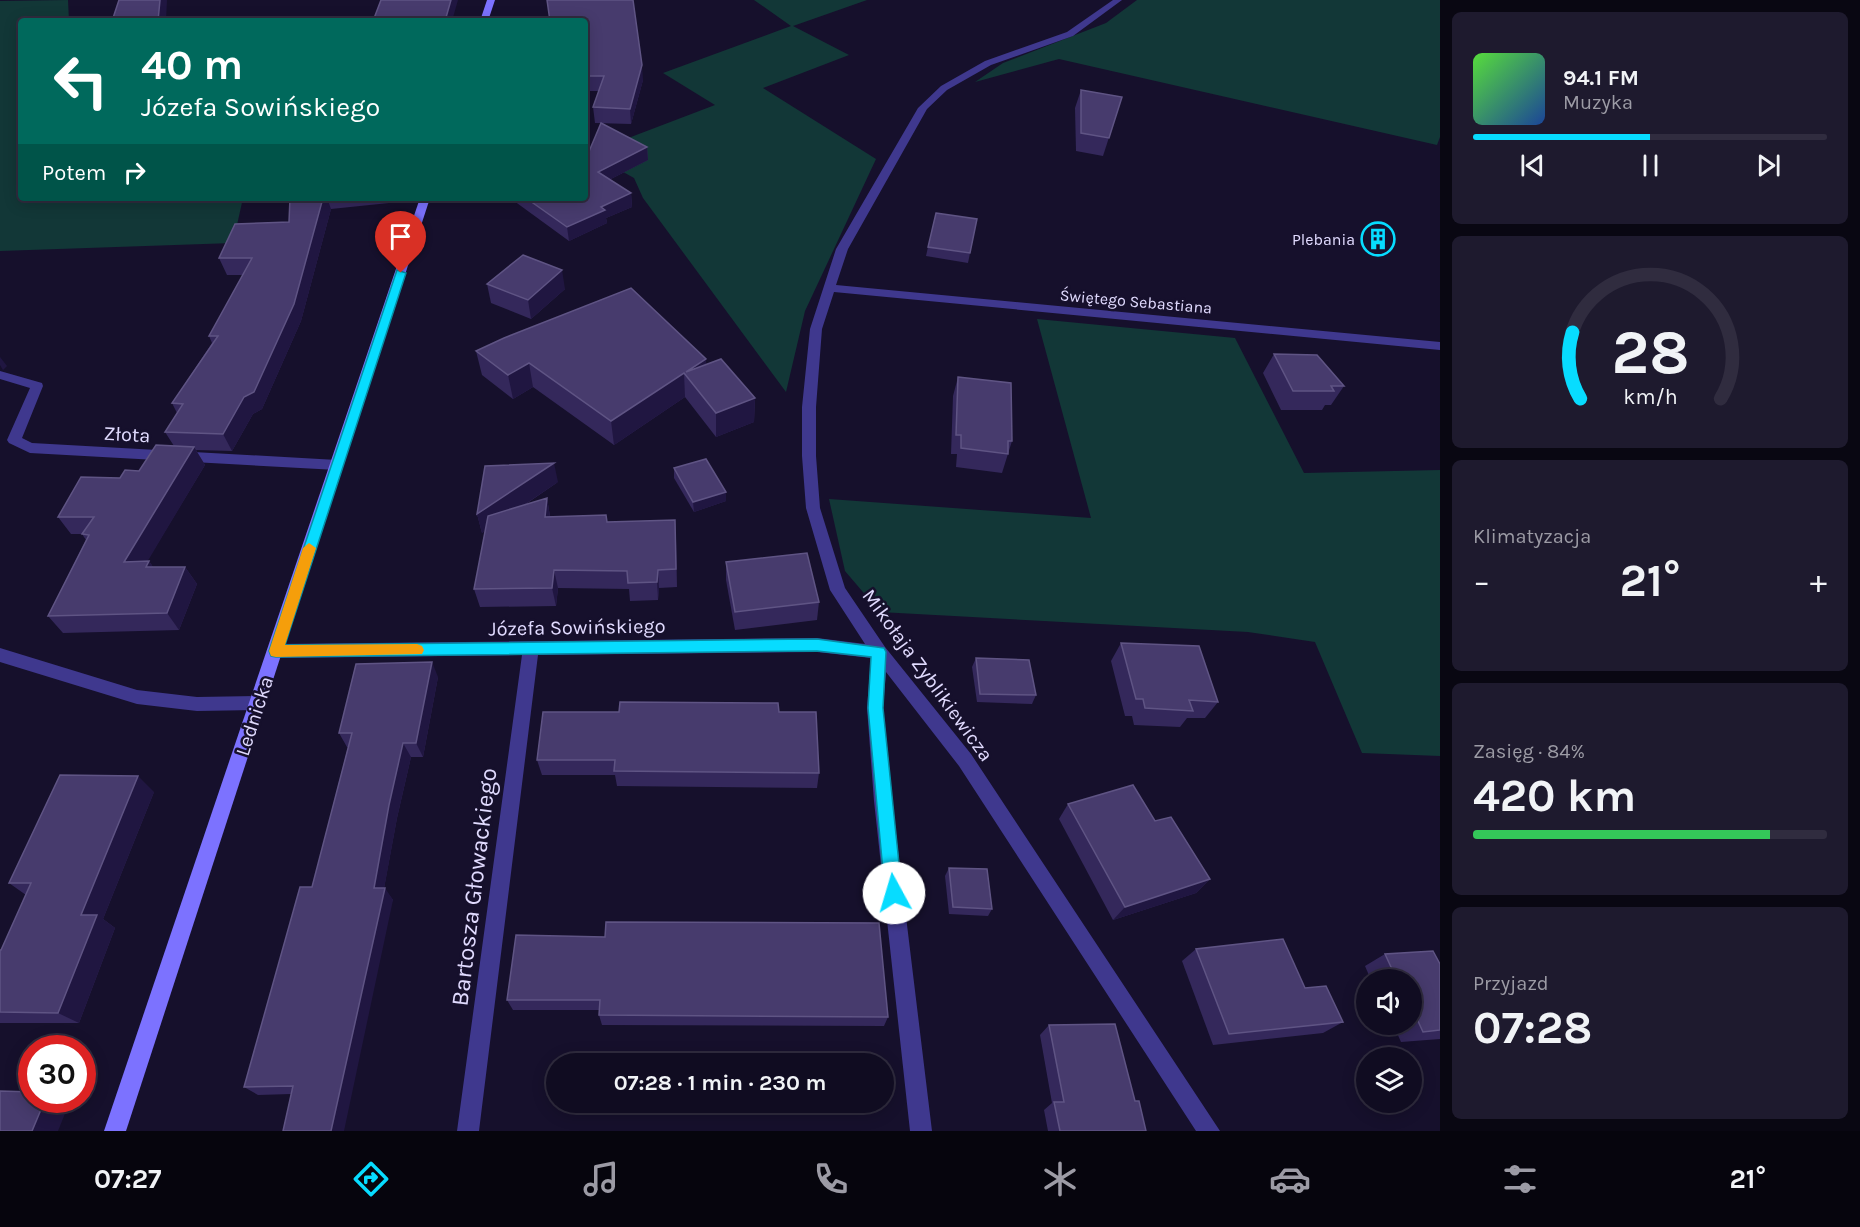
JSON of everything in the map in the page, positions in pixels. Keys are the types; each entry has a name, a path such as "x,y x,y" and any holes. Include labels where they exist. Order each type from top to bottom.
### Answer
{"main road":[{"path":"485,18 491,0"},
{"name":"Lednicka","path":"115,1131 424,201"}],"street":[{"name":"Mikołaja Zyblikiewicza","path":"1118,0 1070,34 988,63 944,88 923,108 842,249 816,329 809,407 809,456 813,508 838,590 879,652 965,760 1209,1131"},
{"name":"Świętego Sebastiana","path":"830,288 1440,346"},
{"name":"Złota","path":"0,375 37,386 14,440 30,448 337,465"},
{"name":"Józefa Sowińskiego","path":"276,651 817,645 879,652"},
{"name":"Bartosza Głowackiego","path":"468,1131 531,649"},
{"path":"879,652 875,708 880,766 921,1131"},
{"path":"0,655 137,697 197,704 259,703"}],"green space":[{"path":"68,0 69,18 18,18 18,201 242,201 233,243 0,251 0,1"},
{"path":"754,0 867,0 793,26 849,55 763,88 876,159 805,311 786,392 643,198 634,178 589,153 715,105 663,73 791,26"},
{"path":"1137,0 1440,0 1440,137 1437,145 1059,59 975,82 1003,63 1106,23"},
{"path":"1037,319 1235,338 1304,473 1440,470 1440,756 1362,753 1315,642 1248,632 880,612 845,571 829,499 1091,518"}],"building":[{"path":"119,0 160,0 158,18 113,18"},
{"path":"381,0 451,0 446,18 374,18"},
{"path":"547,0 633,0 642,65 630,109 593,107 604,76 588,76 588,18 550,18"},
{"path":"1081,90 1122,97 1109,138 1081,133"},
{"path":"601,123 647,147 598,172 631,193 601,207 605,210 567,227 530,201 588,201 588,154"},
{"path":"290,201 322,201 294,304 254,392 244,397 223,434 165,432 183,404 172,403 218,336 209,336 252,258 219,258 235,224 289,222"},
{"path":"936,213 977,219 970,253 928,247"},
{"path":"523,255 562,270 528,300 487,284"},
{"path":"631,288 706,359 686,372 721,359 755,398 716,413 684,373 611,421 529,363 508,375 476,351 504,338"},
{"path":"1274,354 1317,355 1344,386 1331,386 1334,391 1293,391"},
{"path":"958,377 1011,383 1012,441 1008,441 1008,454 961,448 961,435 956,435"},
{"path":"156,445 194,447 124,562 149,561 146,567 185,567 167,613 48,616 89,535 82,534 94,517 58,517 81,477 120,478 125,470 139,471"},
{"path":"706,459 726,492 693,502 674,468"},
{"path":"554,463 477,514 485,466"},
{"path":"547,498 545,517 606,515 607,522 675,520 676,569 658,570 657,582 628,583 627,571 554,570 552,588 474,589 488,516"},
{"path":"807,553 819,602 735,612 726,562"},
{"path":"1121,643 1199,646 1218,702 1189,700 1193,711 1145,708 1143,699 1136,699"},
{"path":"976,658 1029,660 1036,695 980,694"},
{"path":"432,662 416,743 403,743 389,805 374,888 385,888 331,1131 283,1131 293,1086 244,1087 300,887 312,887 352,733 339,733 356,664"},
{"path":"620,702 778,703 779,712 816,712 819,773 614,771 615,760 537,760 543,712 619,712"},
{"path":"60,775 138,776 81,915 97,915 58,1013 0,1012 0,950 31,883 9,883"},
{"path":"1133,785 1155,821 1171,817 1210,879 1125,907 1068,804"},
{"path":"949,868 987,869 992,909 953,907"},
{"path":"606,922 879,923 888,1017 599,1015 600,1000 507,1000 516,935 605,937"},
{"path":"1283,939 1305,988 1326,986 1343,1022 1229,1034 1196,949"},
{"path":"1433,951 1440,964 1440,1030 1423,1032 1422,1030 1422,969 1392,969 1385,954"},
{"path":"1115,1024 1135,1101 1139,1101 1146,1131 1060,1131 1054,1102 1064,1102 1049,1025"},
{"path":"0,1091 18,1092 18,1113 40,1113 32,1131 0,1131"}],"slow traffic":[{"path":"309,548 276,651 417,650"}],"place":[{"name":"Plebania","path":"1378,239"}],"route":[{"path":"401,273 276,651 817,645 879,652 875,708 894,893"}]}
